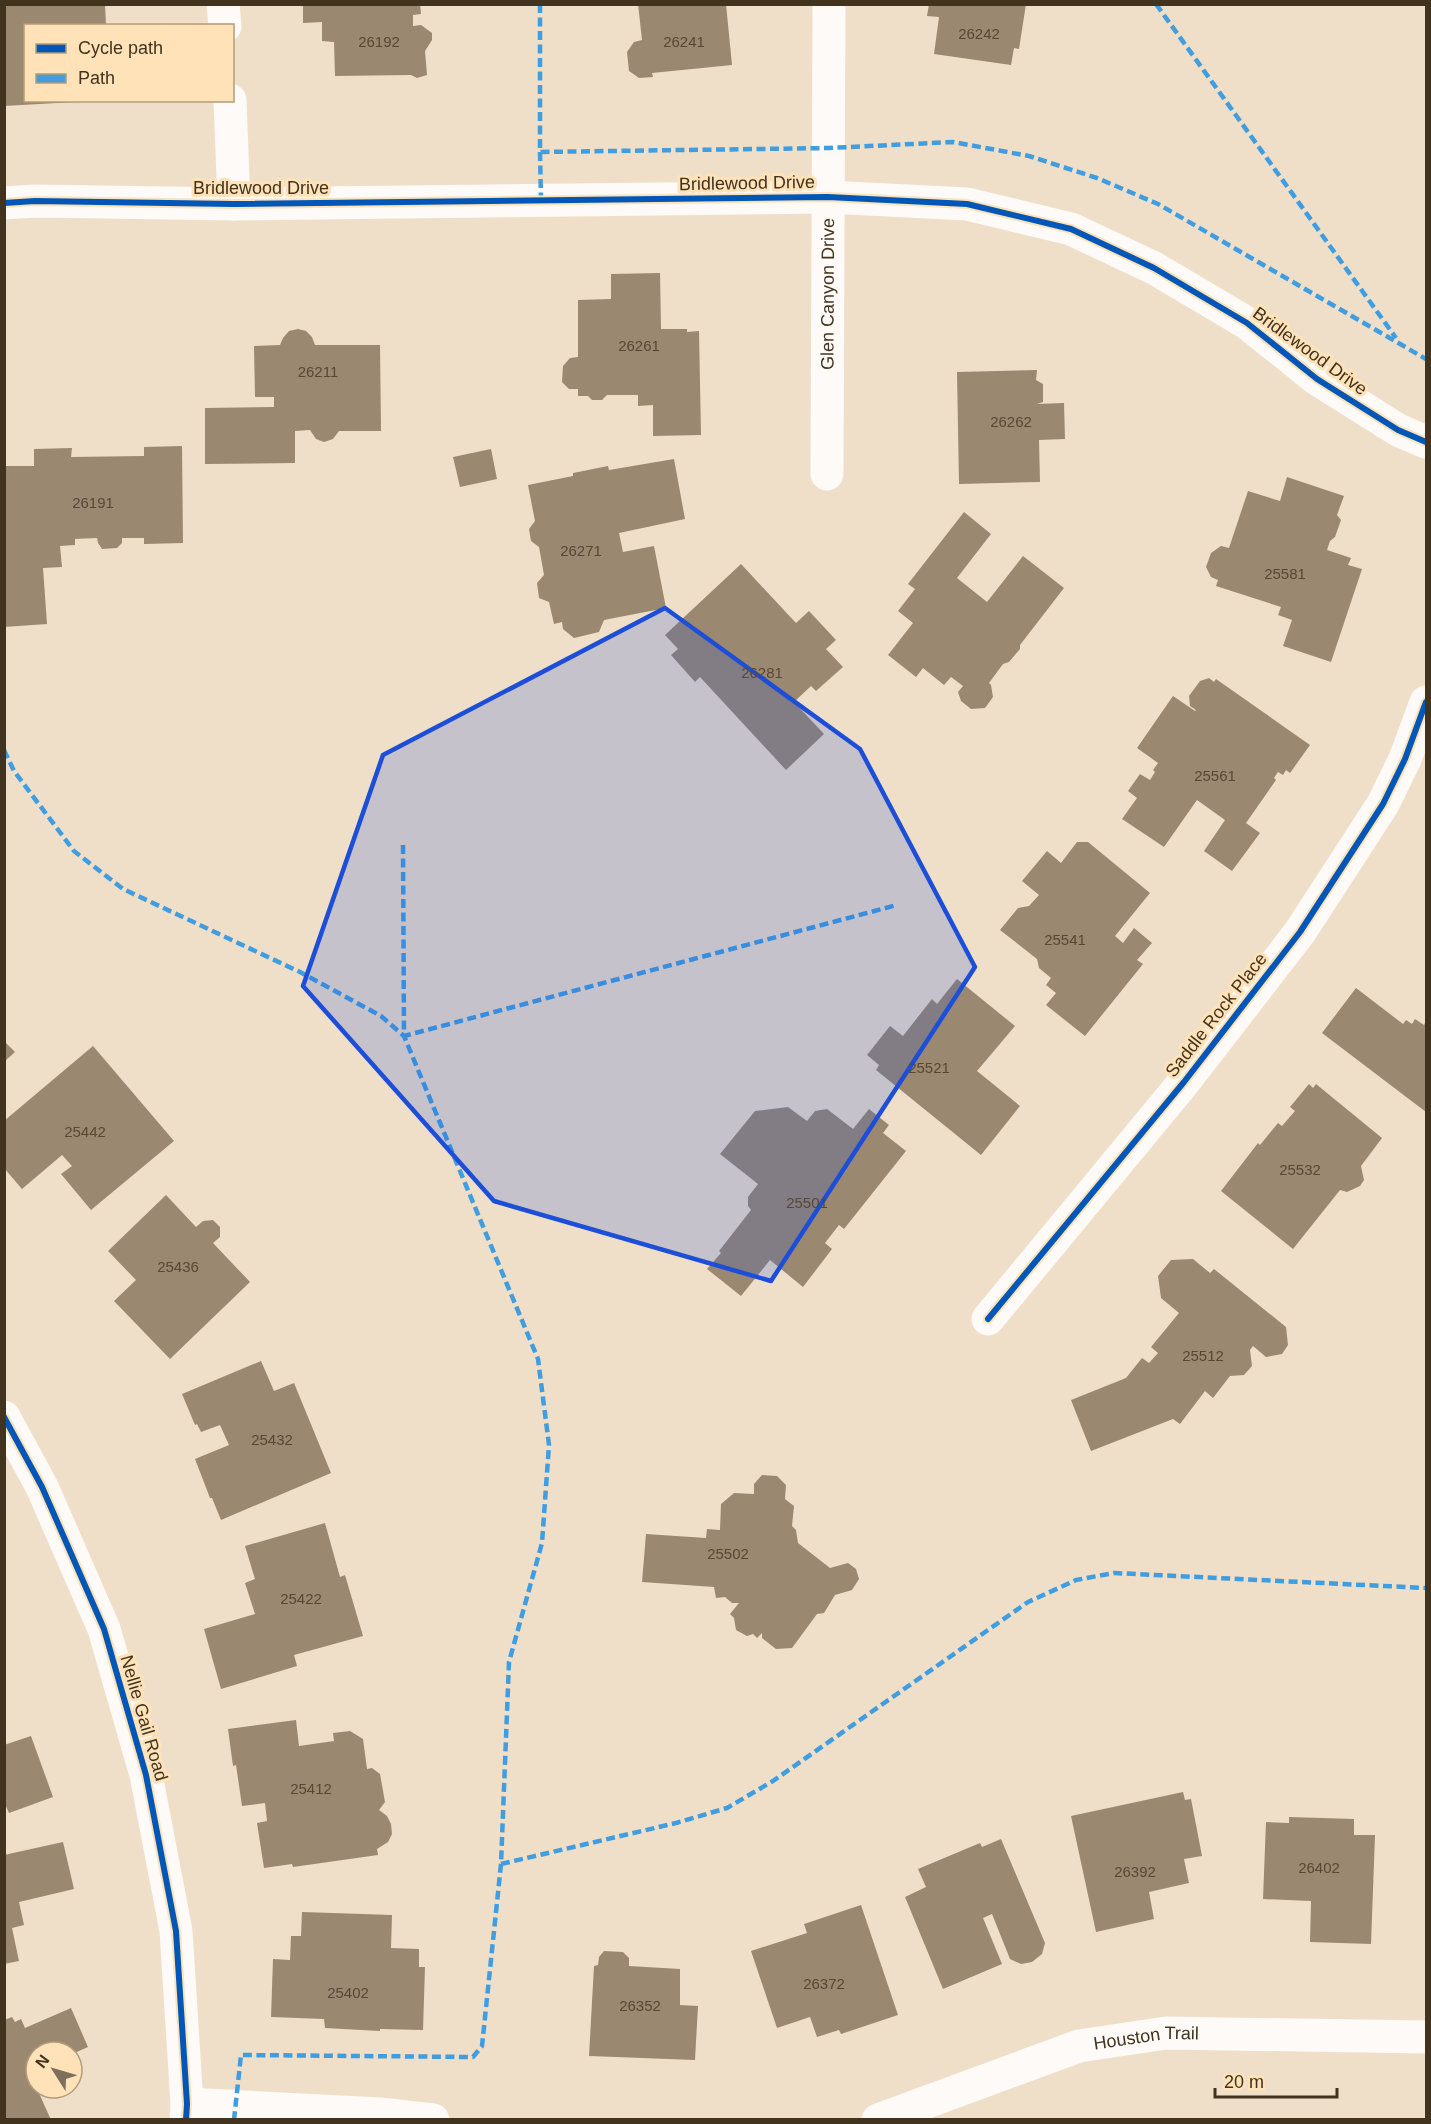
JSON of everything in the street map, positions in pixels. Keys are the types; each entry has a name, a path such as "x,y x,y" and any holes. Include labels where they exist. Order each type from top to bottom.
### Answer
{"street":[{"path":"223,4 225,24"},
{"name":"Glen Canyon Drive","path":"827,474 829,4"},
{"path":"230,102 234,204"},
{"name":"Bridlewood Drive","path":"4,203 35,201 234,204 828,197 967,204 1071,230 1154,268 1247,322 1317,379 1398,430 1426,442"},
{"name":"Saddle Rock Place","path":"988,1319 1184,1082 1300,932 1383,804 1405,759 1426,702"},
{"name":"Nellie Gail Road","path":"4,1417 42,1487 104,1629 146,1775 176,1931 186,2112"},
{"name":"Houston Trail","path":"878,2120 1079,2046 1166,2033 1426,2037"},
{"path":"186,2112 380,2114 433,2120"}],"highlighted area":[{"path":"665,608 860,749 975,967 771,1281 494,1201 303,986 383,755"}],"building":[{"path":"4,4 105,4 106,24 24,24 24,102 75,102 4,106"},
{"path":"303,4 420,4 421,14 413,15 413,26 421,25 432,33 432,40 425,51 427,75 417,78 411,75 335,76 334,42 322,41 322,22 303,23"},
{"path":"638,4 726,4 732,65 652,73 653,77 639,78 629,71 627,52 634,42 642,40"},
{"path":"929,4 1026,4 1019,49 1014,48 1011,65 934,54 939,17 927,16"},
{"path":"660,273 661,329 699,331 701,435 653,436 653,405 638,406 638,395 607,395 602,400 592,400 588,396 578,396 578,389 569,389 562,382 563,366 570,358 578,357 578,300 611,299 611,274"},
{"path":"298,329 306,331 312,337 315,345 380,345 381,431 339,431 333,439 324,442 316,439 310,430 295,431 295,463 205,464 205,408 274,407 274,397 255,397 254,346 280,345 289,331"},
{"path":"1037,370 1036,380 1043,384 1043,402 1037,404 1064,403 1065,439 1039,440 1040,482 959,484 957,372"},
{"path":"182,446 183,543 144,544 144,538 122,538 122,543 117,548 102,549 97,538 75,539 75,545 60,546 62,567 43,568 47,624 4,627 4,466 34,466 34,449 72,448 71,457 144,456 144,447"},
{"path":"491,449 497,479 460,487 453,457"},
{"path":"674,459 685,519 619,533 623,552 654,546 666,608 604,620 599,632 574,638 563,629 562,622 554,624 549,602 539,598 537,583 544,575 539,547 531,541 529,529 535,521 528,485 608,466 609,470"},
{"path":"1287,477 1344,496 1337,515 1341,520 1327,550 1351,558 1348,565 1362,569 1331,662 1283,646 1292,620 1278,615 1281,607 1216,586 1218,580 1211,577 1206,567 1211,553 1221,546 1229,548 1248,491 1280,501"},
{"path":"964,512 991,534 957,578 987,602 1023,556 1064,588 1020,645 1020,649 1009,662 1003,664 989,683 993,697 985,708 971,709 961,701 958,692 963,686 951,677 944,685 923,668 916,677 888,655 913,623 898,611 915,589 908,584"},
{"path":"741,564 796,623 809,611 836,640 826,649 843,667 816,691 811,686 794,702 824,734 786,770 700,677 695,682 671,655 678,649 665,635"},
{"path":"1209,678 1214,682 1216,679 1310,745 1290,773 1286,770 1283,775 1278,772 1274,778 1276,780 1246,823 1260,833 1232,871 1204,851 1225,820 1197,800 1164,847 1122,819 1137,798 1128,791 1140,774 1150,780 1158,763 1137,748 1173,696 1195,711 1190,706 1189,696 1200,681"},
{"path":"1077,842 1088,842 1150,893 1115,936 1123,943 1134,928 1152,943 1137,960 1143,964 1085,1036 1046,1005 1056,993 1046,985 1051,978 1039,968 1037,959 1000,930 1018,908 1029,906 1039,895 1022,881 1047,851 1061,863"},
{"path":"957,979 1015,1026 977,1071 1020,1106 981,1155 876,1070 879,1065 867,1055 890,1026 903,1036 932,999 937,1004"},
{"path":"1356,988 1403,1024 1406,1020 1412,1024 1415,1019 1424,1025 1426,1021 1426,1112 1322,1033"},
{"path":"4,1041 15,1052 4,1062"},
{"path":"93,1046 174,1141 91,1210 61,1174 72,1166 62,1155 22,1189 4,1168 4,1121"},
{"path":"1309,1084 1313,1088 1316,1084 1382,1138 1361,1166 1364,1180 1360,1186 1347,1192 1340,1190 1293,1249 1221,1191 1258,1143 1260,1145 1278,1123 1282,1126 1295,1111 1290,1107"},
{"path":"788,1107 807,1121 815,1111 827,1109 853,1129 869,1109 889,1125 883,1133 906,1151 844,1229 839,1225 825,1243 832,1249 803,1287 770,1260 741,1296 707,1269 751,1210 748,1206 748,1197 758,1184 720,1154 755,1111"},
{"path":"166,1195 196,1227 203,1221 213,1220 220,1227 220,1237 213,1243 250,1282 170,1359 114,1301 136,1280 108,1251"},
{"path":"1193,1259 1210,1273 1214,1269 1286,1327 1288,1345 1282,1354 1266,1357 1253,1346 1250,1350 1252,1366 1244,1375 1230,1376 1213,1398 1205,1391 1180,1424 1173,1419 1091,1451 1071,1400 1126,1378 1142,1358 1149,1363 1158,1353 1151,1347 1179,1313 1161,1298 1158,1276 1171,1260"},
{"path":"261,1361 274,1391 294,1383 331,1473 221,1520 195,1459 229,1445 220,1425 201,1432 197,1424 195,1425 182,1394"},
{"path":"762,1475 777,1476 786,1485 785,1499 794,1506 792,1526 796,1530 798,1543 830,1568 848,1563 856,1569 859,1579 852,1590 835,1595 824,1613 817,1614 792,1648 776,1649 762,1638 762,1633 757,1638 753,1634 747,1636 736,1630 734,1618 730,1614 739,1603 732,1603 725,1597 716,1598 714,1587 642,1582 646,1534 706,1538 707,1529 720,1530 721,1504 734,1493 754,1494 754,1484"},
{"path":"325,1523 340,1577 345,1575 363,1636 294,1655 297,1666 221,1689 204,1629 255,1614 245,1583 255,1579 245,1546"},
{"path":"296,1720 299,1746 334,1741 333,1733 350,1731 363,1739 367,1769 372,1768 380,1774 385,1802 379,1810 387,1816 391,1824 392,1834 388,1842 377,1849 378,1855 293,1867 292,1864 264,1868 257,1823 267,1821 265,1803 242,1806 228,1729"},
{"path":"31,1736 53,1797 9,1813 4,1802 4,1745"},
{"path":"1183,1792 1185,1800 1191,1799 1202,1856 1184,1859 1189,1883 1149,1892 1154,1919 1096,1932 1071,1816"},
{"path":"1289,1817 1354,1819 1354,1835 1375,1835 1371,1944 1310,1942 1311,1901 1263,1899 1266,1822 1289,1823"},
{"path":"1001,1839 1045,1943 1042,1954 1032,1962 1021,1964 1010,1959 992,1914 983,1918 1002,1964 943,1989 905,1897 926,1887 918,1869 980,1843 982,1847"},
{"path":"63,1842 74,1889 19,1902 24,1925 12,1928 19,1961 4,1964 4,1855"},
{"path":"861,1905 898,2015 841,2034 839,2030 817,2037 810,2017 777,2028 751,1951 807,1933 804,1924"},
{"path":"302,1912 392,1915 391,1948 419,1949 419,1967 425,1967 423,2030 380,2029 380,2031 325,2028 324,2019 271,2017 273,1959 290,1960 291,1936 301,1936"},
{"path":"604,1951 623,1952 629,1958 629,1966 680,1969 680,2005 698,2006 695,2060 589,2056 594,1966 598,1965 599,1957"},
{"path":"71,2008 88,2047 84,2049 84,2040 24,2040 24,2100 42,2100 51,2120 4,2120 4,2020 12,2017 15,2022 21,2019 25,2028"}],"marked path":[{"path":"540,4 540,152 829,148 953,142 1029,156 1097,178 1158,204 1426,359"},
{"path":"1156,4 1396,338"},
{"path":"540,152 541,200"},
{"path":"4,750 14,771 74,851 123,889 300,972 381,1016 404,1036 538,1359 549,1445 542,1543 509,1662 501,1864 482,2046 473,2057 241,2055 234,2120"},
{"path":"403,845 404,1036 897,905"},
{"path":"501,1864 676,1823 727,1808 773,1781 1028,1602 1076,1580 1114,1573 1426,1588"}],"cycle path":[{"path":"4,203 35,201 234,204 828,197 967,204 1071,229 1154,268 1247,323 1317,379 1398,430 1426,442"},
{"path":"988,1319 1184,1082 1300,932 1383,804 1405,759 1426,702"},
{"path":"4,1417 42,1487 104,1629 146,1775 176,1931 187,2104 186,2120"}]}
